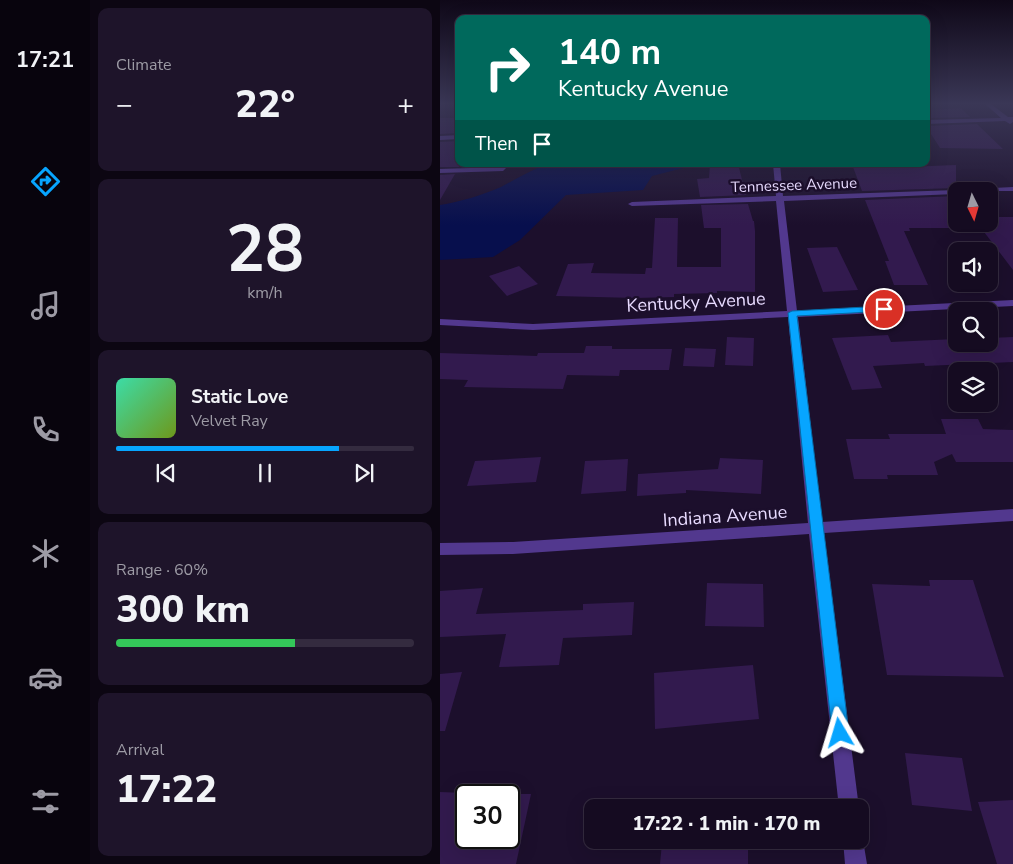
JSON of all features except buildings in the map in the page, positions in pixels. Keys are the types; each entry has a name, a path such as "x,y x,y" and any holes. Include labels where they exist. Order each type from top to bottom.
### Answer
{"street":[{"path":"440,171 491,167"},
{"path":"776,167 848,799"},
{"path":"998,190 1013,190"},
{"name":"Tennessee Avenue","path":"632,204 948,192"},
{"name":"Kentucky Avenue","path":"440,322 533,327 1013,303"},
{"name":"Indiana Avenue","path":"440,549 513,548 1013,516"},
{"path":"854,849 856,864"}],"shaded area":[{"path":"540,167 687,167 652,176 643,190 566,195 520,240 493,257 440,260 440,205 494,190"}],"route":[{"path":"840,733 792,313 884,309"}]}
